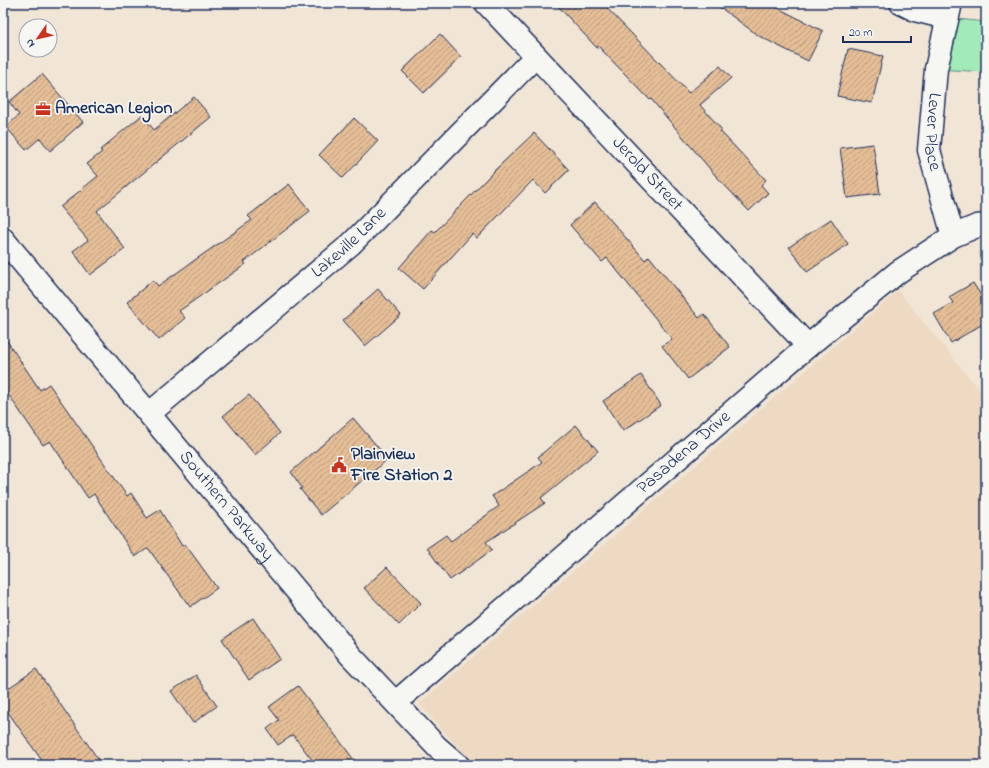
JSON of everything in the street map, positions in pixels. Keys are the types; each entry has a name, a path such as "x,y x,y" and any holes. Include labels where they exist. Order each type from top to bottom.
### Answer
{"street":[{"name":"Jerold Street","path":"486,3 535,57 808,346"},
{"path":"901,3 915,10 949,11"},
{"name":"Lever Place","path":"949,11 936,69 929,150 953,236"},
{"name":"Lakeville Lane","path":"150,414 351,244 535,57"},
{"name":"Pasadena Drive","path":"396,702 808,346 898,272 953,236 977,226 986,225"},
{"name":"Southern Parkway","path":"3,239 351,656 437,747 458,765"}],"shaded area":[{"path":"898,291 986,398 986,765 474,765 419,704"}],"green space":[{"path":"947,18 986,22 986,72 936,69"}],"building":[{"path":"555,3 602,3 689,93 720,66 731,78 700,105 722,130 720,131 766,180 761,185 768,193 749,211 715,175 651,99 650,100 598,46 597,48"},
{"path":"714,3 768,3 823,31 808,61 759,36"},
{"path":"440,34 461,57 424,93 402,71"},
{"path":"848,49 883,56 872,103 837,96"},
{"name":"American Legion","path":"42,74 83,122 50,151 40,138 26,150 6,127 19,115 9,102"},
{"path":"194,97 211,117 97,211 125,249 90,275 73,251 88,240 60,207 98,176 87,164 102,152 100,150 142,115 154,130"},
{"path":"354,118 378,141 343,178 319,155"},
{"path":"534,133 569,170 545,193 533,180 477,238 472,234 423,289 399,268 432,230 435,232 495,170"},
{"path":"873,144 880,194 847,198 840,148"},
{"path":"289,184 310,211 244,262 246,264 179,311 185,318 159,340 127,302 153,280 158,286 252,220 248,216"},
{"path":"595,202 645,260 649,256 699,318 704,314 730,347 688,379 662,346 672,339 607,258 602,262 570,225"},
{"path":"831,219 848,244 807,272 789,247"},
{"path":"973,283 986,303 986,322 951,343 934,314 953,303 949,297"},
{"path":"378,289 401,315 365,346 343,320"},
{"path":"3,335 40,390 49,384 127,496 131,493 147,518 160,510 182,546 185,544 217,588 190,607 148,548 135,557 94,494 88,498 50,441 43,445 3,387"},
{"path":"641,375 661,405 623,431 603,401"},
{"path":"249,395 280,433 255,455 223,416"},
{"name":"Plainview Fire Station 2","path":"353,418 388,459 321,515 300,489 302,488 291,472"},
{"path":"576,425 598,451 541,498 545,503 486,542 492,550 450,580 427,548 446,535 451,541 499,506 492,496 542,462 538,457"},
{"path":"387,567 421,603 399,625 364,588"},
{"path":"253,618 280,659 249,680 222,639"},
{"path":"36,669 102,765 45,765 3,705 3,692"},
{"path":"196,675 217,706 193,723 171,691"},
{"path":"298,686 358,765 316,765 293,735 278,745 267,729 279,720 269,707"}],"place":[{"name":"American Legion","path":"43,109"},
{"name":"Plainview Fire Station 2","path":"339,465"}]}
